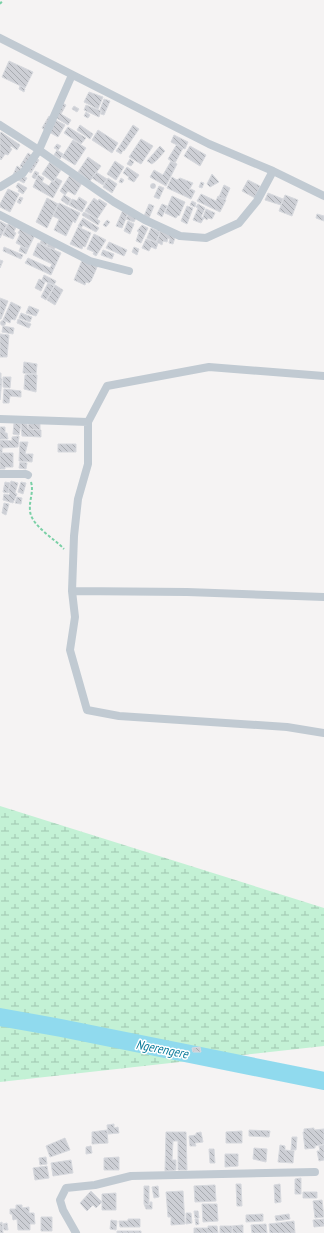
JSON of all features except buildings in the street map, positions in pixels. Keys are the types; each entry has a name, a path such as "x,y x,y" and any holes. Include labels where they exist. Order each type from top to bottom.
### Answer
{"street":[{"path":"0,38 209,144 273,171 324,196"},
{"path":"0,187 23,173 39,150 72,75"},
{"path":"0,125 133,213 180,236 206,238 239,223 257,201 273,171"},
{"path":"0,215 90,261 129,271"},
{"path":"324,376 209,367 107,386 88,422 88,464 78,499 73,559 72,591 75,617 70,650 87,710 119,716 287,727 324,732"},
{"path":"0,419 88,422"},
{"path":"0,474 28,475"},
{"path":"72,591 187,592 324,597"},
{"path":"76,1233 63,1210 60,1200 66,1188 95,1185 131,1176 315,1172"}],"path":[{"path":"0,4 3,0"},
{"path":"28,475 33,488 30,511 33,520 73,559"}],"green space":[{"path":"0,806 324,908 324,1046 0,1082"}],"waterway":[{"name":"Ngerengere","path":"0,1017 324,1081"}]}
